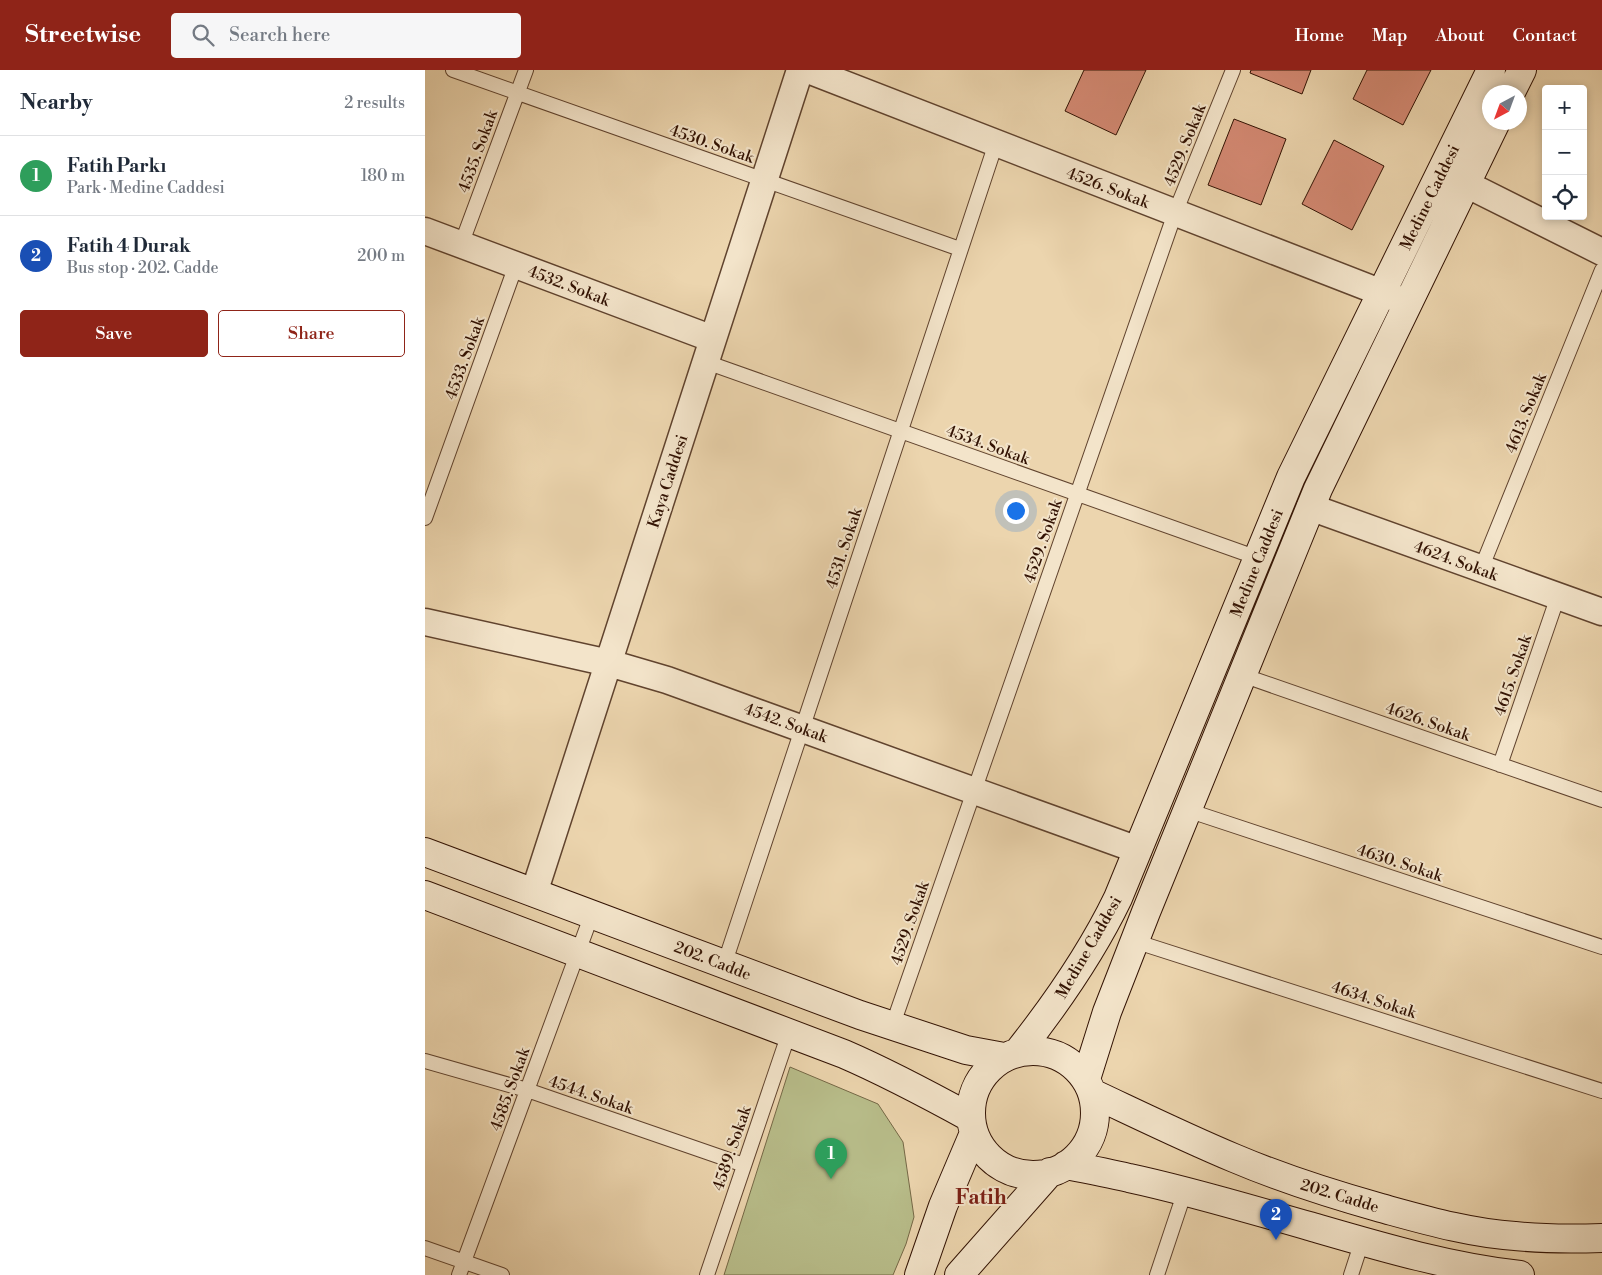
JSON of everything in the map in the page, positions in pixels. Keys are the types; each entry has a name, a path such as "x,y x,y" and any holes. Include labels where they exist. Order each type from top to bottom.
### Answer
{"main road":[{"name":"Medine Caddesi","path":"1011,1055 1060,997 1097,939 1118,898 1291,477 1491,70"},
{"path":"1514,85 1522,70"},
{"name":"Medine Caddesi","path":"1089,1086 1107,1012 1134,941 1318,488 1492,130"},
{"name":"202. Cadde","path":"425,852 891,1026 966,1050 1011,1055"},
{"path":"425,895 878,1068 915,1087 973,1125"},
{"path":"1034,1050 1049,1052 1063,1058 1076,1067 1089,1086 1095,1108 1095,1123 1083,1151 1072,1162 1058,1169 1029,1175 1015,1172 1002,1166 985,1151 973,1125 972,1104 975,1090 982,1076 992,1066 1011,1055 1034,1050"},
{"name":"202. Cadde","path":"1089,1086 1159,1125 1235,1158 1311,1186 1415,1218 1463,1229 1513,1236 1564,1239 1602,1238"},
{"path":"919,1275 973,1125"},
{"path":"1058,1169 1129,1178 1185,1191 1362,1241 1463,1266 1507,1274"},
{"path":"959,1275 1058,1169"}],"street":[{"name":"Kaya Caddesi","path":"534,893 800,70"},
{"name":"4526. Sokak","path":"808,70 1408,303"},
{"path":"1466,184 1602,252"},
{"name":"4532. Sokak","path":"425,231 516,265 709,351"},
{"name":"4624. Sokak","path":"1310,507 1602,612"},
{"name":"4542. Sokak","path":"425,622 609,663 667,680 1138,850"}],"lane":[{"name":"4530. Sokak","path":"453,70 961,249"},
{"name":"4535. Sokak","path":"461,245 526,70"},
{"name":"4529. Sokak","path":"891,1026 1175,213 1233,70"},
{"name":"4531. Sokak","path":"724,964 996,143"},
{"name":"4533. Sokak","path":"425,518 516,265"},
{"name":"4613. Sokak","path":"1481,568 1602,270"},
{"name":"4534. Sokak","path":"709,351 900,431 1258,558"},
{"name":"4615. Sokak","path":"1500,764 1558,596"},
{"name":"4626. Sokak","path":"1242,675 1602,800"},
{"name":"4630. Sokak","path":"1187,810 1602,947"},
{"name":"4585. Sokak","path":"459,1275 592,914"},
{"name":"4634. Sokak","path":"1134,941 1602,1091"},
{"name":"4589. Sokak","path":"707,1275 789,1033"},
{"name":"4544. Sokak","path":"425,1061 527,1090 745,1165"},
{"path":"1157,1275 1185,1191"},
{"path":"1351,1275 1362,1241"},
{"path":"425,1248 502,1275"}],"green space":[{"path":"790,1067 878,1104 903,1142 914,1217 906,1244 893,1275 724,1275"}],"building":[{"path":"1084,70 1146,70 1116,135 1065,111"},
{"path":"1251,70 1311,70 1302,94 1250,73"},
{"path":"1367,70 1431,70 1403,125 1353,99"},
{"path":"1234,119 1286,139 1261,205 1208,185"},
{"path":"1334,140 1384,166 1352,230 1302,204"}],"place":[{"name":"Fatih Parkı","path":"831,1179"},
{"name":"Fatih 4 Durak","path":"1276,1240"}],"district":[{"name":"Fatih","path":"981,1197"}]}
